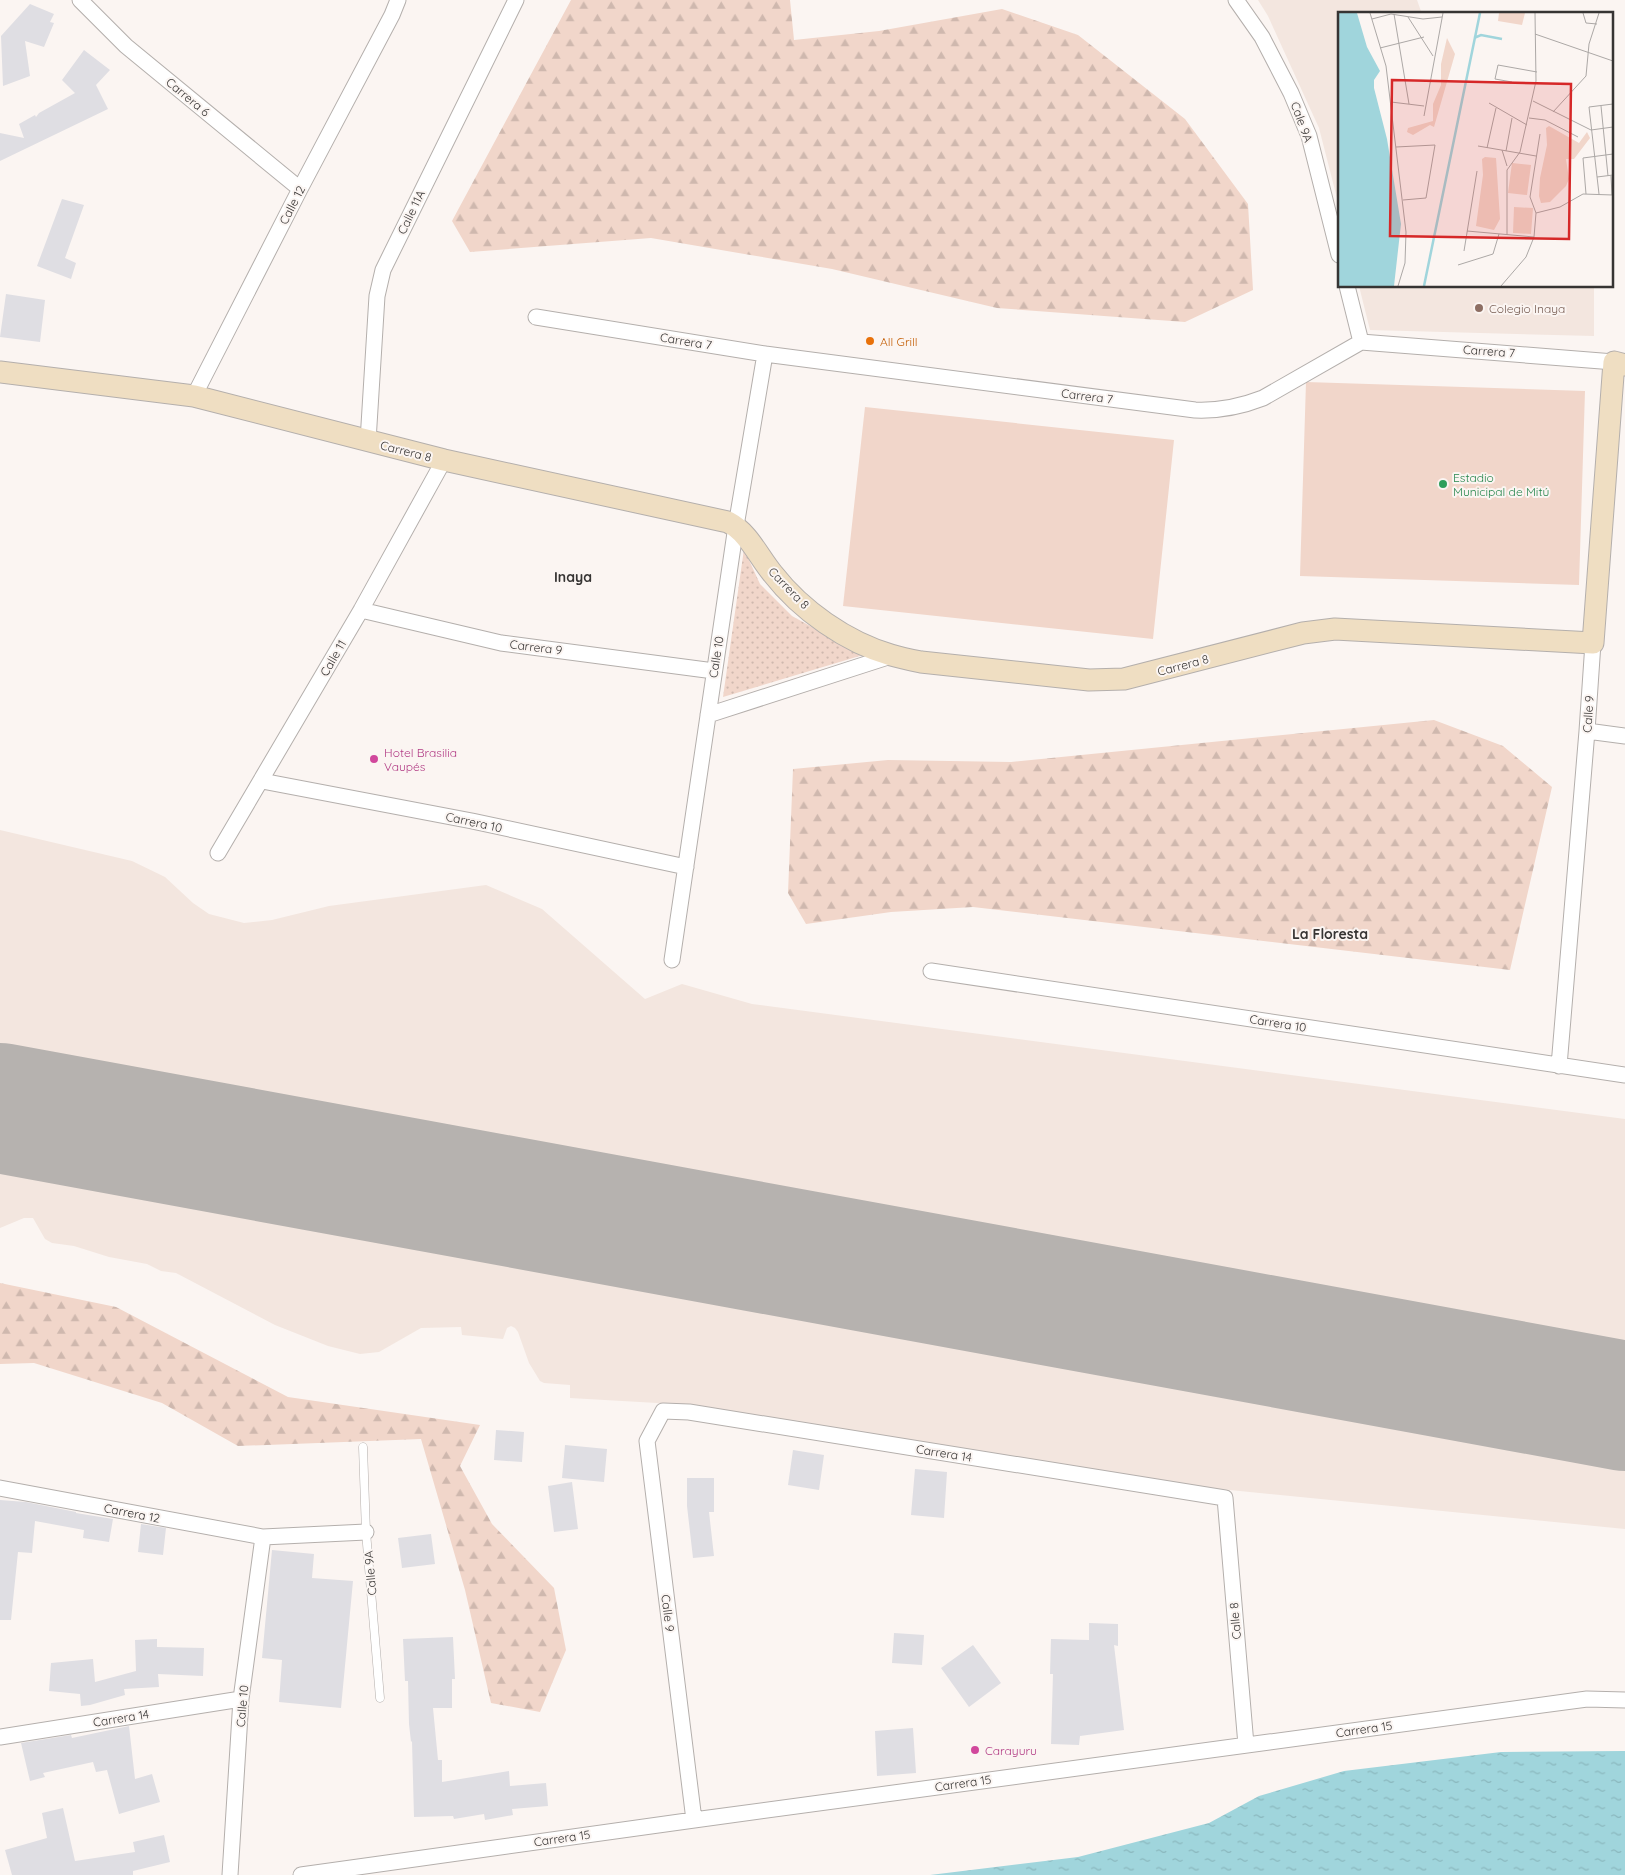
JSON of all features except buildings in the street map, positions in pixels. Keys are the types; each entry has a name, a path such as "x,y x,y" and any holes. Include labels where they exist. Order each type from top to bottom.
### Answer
{"street":[{"name":"Carrera 6","path":"80,0 126,46 300,190"},
{"name":"Calle 12","path":"194,396 392,16 398,0"},
{"name":"Calle 11A","path":"368,441 377,296 383,270 516,0"},
{"name":"Cale 9A","path":"1236,0 1262,37 1291,93 1309,136 1338,251"},
{"path":"1348,288 1361,342"},
{"name":"Carrera 7","path":"536,317 765,354 1171,408 1209,410 1236,407 1262,398 1361,342 1620,363"},
{"name":"Calle 10","path":"672,960 736,526 765,354"},
{"name":"Calle 9","path":"1559,1066 1588,730 1593,643 1620,363"},
{"name":"Carrera 8","path":"0,372 194,396 444,460 728,522 743,532 773,574 805,607 857,641 891,656 921,662 1106,681 1140,676 1303,633 1335,628 1593,643"},
{"name":"Calle 11","path":"218,853 361,610 444,460"},
{"name":"Carrera 9","path":"361,610 501,643 714,671"},
{"path":"708,715 891,656"},
{"path":"1588,730 1625,736"},
{"name":"Carrera 10","path":"262,781 472,820 686,867"},
{"name":"Carrera 10","path":"930,971 1625,1075"},
{"name":"Calle 9","path":"663,1411 647,1441 694,1820"},
{"name":"Carrera 14","path":"663,1411 708,1415 1225,1498"},
{"name":"Carrera 12","path":"0,1488 263,1537 366,1532"},
{"name":"Calle 8","path":"1225,1498 1246,1745"},
{"name":"Calle 10","path":"230,1875 241,1699 263,1537"},
{"name":"Carrera 14","path":"0,1737 241,1699"},
{"name":"Carrera 15","path":"301,1875 1587,1699 1625,1700"}],"lane":[{"name":"Calle 9A","path":"363,1447 366,1532 380,1698"}],"shaded area":[{"path":"1258,0 1417,0 1421,12 1338,12 1338,202 1319,128 1268,16"},
{"name":"Colegio Inaya","path":"1360,288 1594,288 1594,336 1370,330"},
{"path":"0,830 132,861 165,877 193,903 209,914 244,923 272,920 329,906 486,885 542,909 645,999 682,984 752,1004 1625,1119 1625,1529 1220,1489 1052,1467 842,1430 657,1403 570,1398 570,1385 540,1381 529,1363 518,1332 511,1326 507,1328 503,1339 462,1335 461,1327 421,1328 379,1352 360,1354 328,1346 275,1325 176,1273 161,1271 147,1264 109,1257 74,1246 52,1243 45,1239 33,1218 24,1218 0,1228"}],"green space":[{"path":"571,0 790,0 794,40 879,31 1002,9 1078,35 1185,119 1248,204 1253,290 1185,322 997,308 832,269 651,238 470,252 452,221"},
{"name":"Estadio Municipal de Mitú","path":"1306,382 1585,391 1579,585 1300,576"},
{"path":"865,407 1174,440 1153,639 843,606"},
{"path":"744,549 760,584 792,616 863,655 723,697"},
{"path":"1434,720 1503,746 1552,787 1510,970 973,907 891,912 806,924 788,893 793,769 888,760 1011,762"},
{"path":"0,1283 116,1307 288,1397 480,1425 460,1466 492,1524 554,1588 566,1650 540,1712 491,1703 465,1590 421,1439 238,1446 162,1403 34,1363 0,1364"}],"water":[{"path":"1625,1751 1625,1875 930,1875 1078,1857 1209,1823 1259,1796 1344,1771 1501,1752"}],"runway":[{"path":"0,1108 1625,1406"}],"place":[{"name":"Colegio Inaya","path":"1479,308"},
{"name":"All Grill","path":"870,341"},
{"name":"Estadio Municipal de Mitú","path":"1443,484"},
{"name":"Hotel Brasilia Vaupés","path":"374,759"},
{"name":"Carayuru","path":"975,1750"}],"district":[{"name":"Inaya","path":"573,577"},
{"name":"La Floresta","path":"1330,934"}]}
